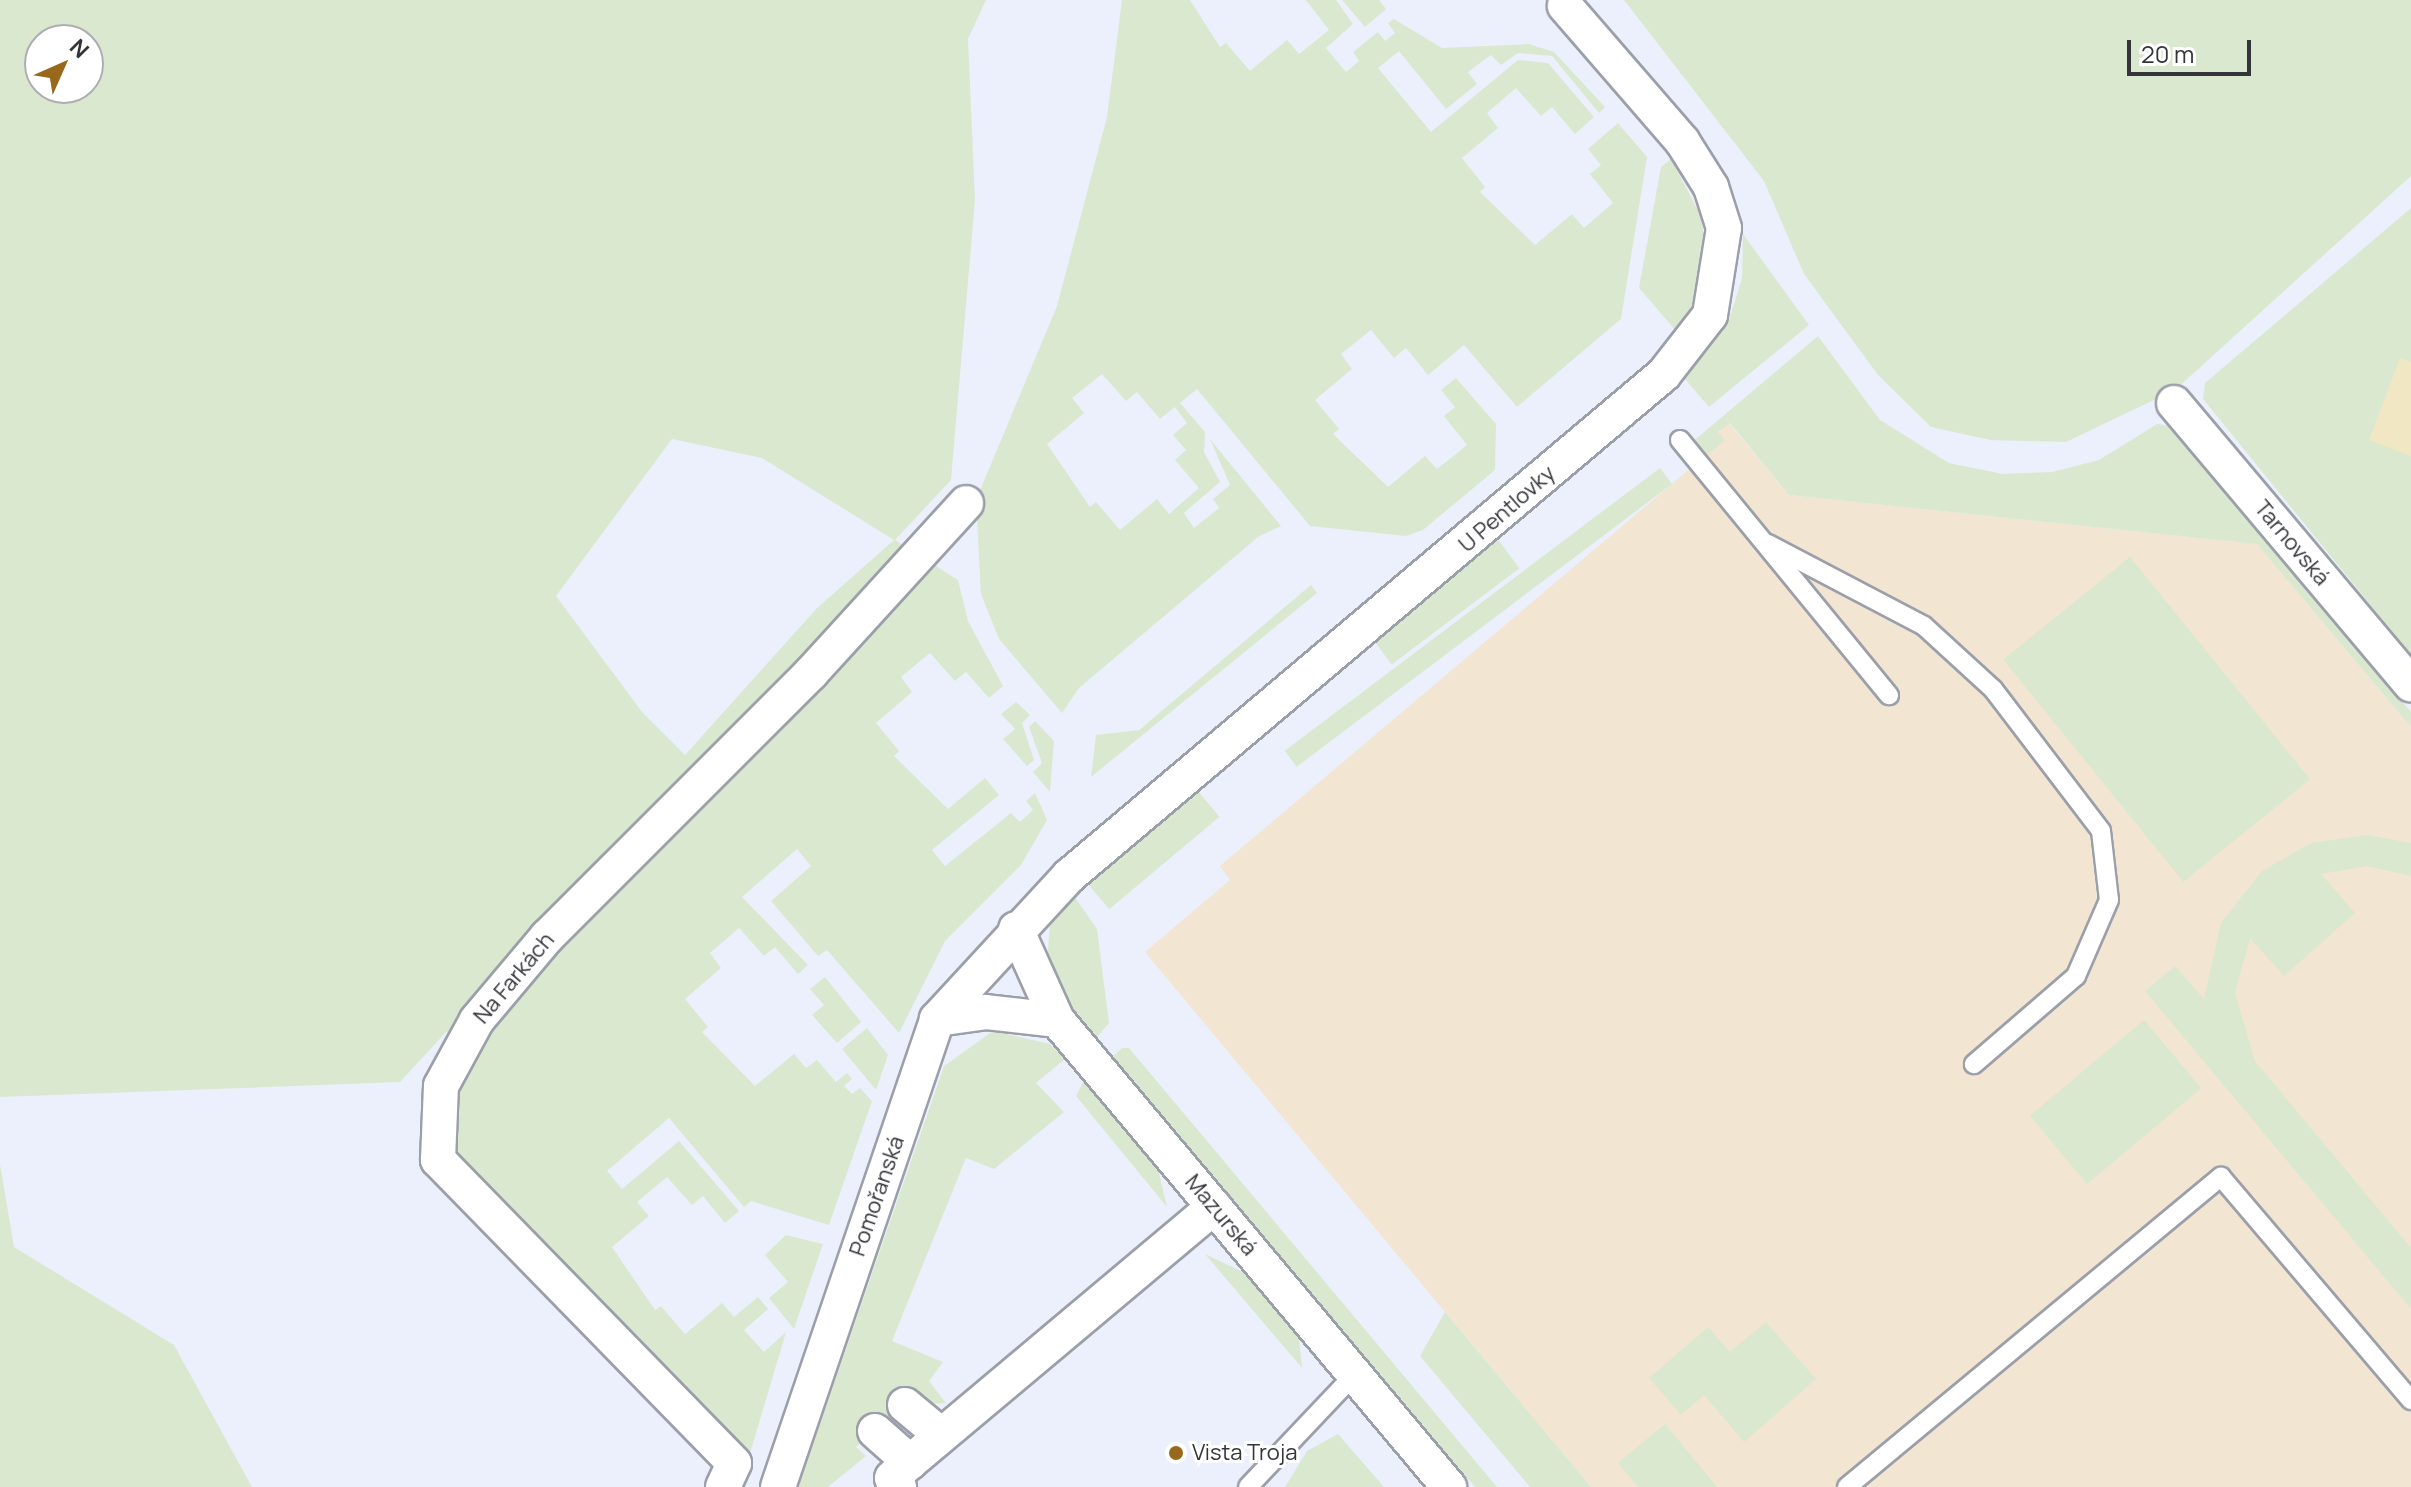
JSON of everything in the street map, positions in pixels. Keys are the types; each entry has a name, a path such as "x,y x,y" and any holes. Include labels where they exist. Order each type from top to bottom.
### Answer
{"street":[{"name":"U Pentlovky","path":"1016,929 1069,876 1691,349 1720,279 1724,228 1711,187 1682,141 1553,3"},
{"name":"Tarnovská","path":"2174,403 2411,684"},
{"name":"Na Farkách","path":"723,1487 734,1463 438,1160 441,1086 477,1020 547,937 811,673 966,503"},
{"name":"Pomořanská","path":"778,1487 937,1019 1016,929"},
{"name":"Mazurská","path":"1016,929 1057,1020 1449,1487"},
{"path":"937,1019 986,1012 1057,1020"},
{"path":"875,1431 905,1474 941,1435 1214,1207"},
{"path":"905,1405 941,1435"}],"lane":[{"path":"1680,440 1889,695"},
{"path":"1768,544 1924,626 1993,689 2101,831 2109,900 2076,976 1974,1064"},
{"path":"1847,1487 2221,1177 2411,1400"},
{"path":"1248,1487 1354,1375"}],"shaded area":[{"path":"1729,423 1789,495 2257,544 2411,727 2411,1487 1591,1487 1145,952 1230,880 1220,866 1724,440 1718,432"}],"green space":[{"path":"0,0 986,0 968,39 975,200 951,480 895,540 958,580 968,621 1003,686 989,698 966,672 955,681 930,653 901,677 912,692 876,723 899,751 894,756 948,809 985,778 999,795 932,850 945,866 1011,813 1020,822 1033,810 1026,801 1035,793 1047,820 1021,865 945,941 899,1033 827,950 818,956 771,901 811,866 797,849 742,897 808,965 798,974 775,947 764,956 739,928 710,953 721,968 685,999 708,1027 702,1032 755,1086 794,1054 806,1068 817,1060 836,1082 847,1073 852,1079 844,1086 852,1094 860,1088 872,1101 829,1225 751,1201 744,1207 669,1118 607,1171 622,1189 679,1141 739,1211 725,1223 703,1196 692,1205 667,1177 637,1202 649,1216 612,1247 655,1310 661,1306 685,1334 722,1303 734,1317 758,1297 768,1309 744,1330 764,1352 786,1332 751,1450 743,1454 458,1162 447,1031 400,1082 0,1097","holes":["672,439 762,458 894,540 817,608 685,755 642,712 556,596"]},
{"path":"1122,0 1190,0 1220,47 1226,43 1250,71 1287,40 1299,54 1329,30 1306,0 1336,0 1353,24 1326,48 1346,72 1359,61 1353,52 1378,32 1385,41 1395,33 1388,23 1394,19 1442,48 1529,44 1554,52 1605,107 1599,113 1552,56 1518,53 1501,65 1491,55 1468,72 1477,84 1446,109 1399,51 1378,68 1431,132 1518,60 1548,63 1594,117 1575,134 1552,107 1541,116 1516,88 1487,113 1498,128 1462,158 1485,187 1480,192 1535,245 1572,214 1584,228 1613,203 1590,174 1601,165 1588,149 1618,123 1647,157 1621,319 1517,407 1464,345 1428,375 1406,348 1394,358 1371,330 1341,354 1352,369 1315,400 1339,429 1333,434 1388,487 1425,456 1437,469 1467,445 1444,416 1455,407 1441,390 1456,378 1496,424 1495,470 1423,530 1406,536 1310,526 1197,389 1180,403 1205,432 1204,452 1220,482 1184,513 1194,528 1219,508 1213,499 1230,485 1210,439 1281,526 1258,537 1079,688 1062,713 999,639 981,594 976,500 1057,306 1107,117","holes":["1102,374 1126,401 1137,392 1160,419 1175,407 1187,423 1173,435 1186,450 1175,460 1199,488 1169,514 1157,499 1120,530 1096,502 1090,507 1047,444 1084,413 1072,398"]},
{"path":"1342,0 1379,0 1386,9 1365,27"},
{"path":"1624,0 2411,0 2411,176 2175,390 2066,442 1990,440 1931,427 1878,375 1804,274 1764,181"},
{"path":"1671,159 1702,218 1705,257 1698,295 1677,332 1639,288 1661,167"},
{"path":"2411,208 2411,655 2203,399 2205,383"},
{"path":"1743,234 1809,325 1709,407 1685,379 1729,320 1742,278"},
{"path":"1818,336 1880,420 1949,463 2003,474 2052,472 2099,460 2157,424 2170,426 2411,712 2411,727 2257,544 1789,495 1730,423 1718,432 1725,440 1704,458 1691,443"},
{"path":"1660,468 1672,484 1297,767 1285,751"},
{"path":"1496,537 1519,568 1392,664 1368,633"},
{"path":"2130,557 2310,779 2183,882 2003,660"},
{"path":"1311,585 1317,593 1091,777 1096,735 1139,730"},
{"path":"1016,702 1030,715 1022,723 1034,760 1027,766 1003,739 1015,729 1001,714"},
{"path":"1035,721 1054,741 1050,792 1033,772 1042,763 1029,727"},
{"path":"1197,790 1219,817 1109,909 1087,883"},
{"path":"2367,835 2411,843 2411,876 2367,866 2321,874 2355,913 2284,976 2250,938 2235,993 2255,1061 2411,1248 2411,1309 2145,991 2175,966 2204,999 2221,923 2262,871 2311,843"},
{"path":"1072,893 1097,929 1109,1023 1097,1037 1057,989 1047,964 1050,923"},
{"path":"825,977 861,1022 837,1043 812,1015 824,1005 810,989"},
{"path":"2144,1020 2201,1088 2087,1184 2030,1116"},
{"path":"867,1028 888,1055 876,1090 842,1049"},
{"path":"993,1031 1050,1044 1065,1059 1036,1083 1064,1112 994,1169 966,1158 892,1341 943,1362 929,1381 946,1403 905,1405 856,1447 866,1456 828,1487 798,1487 944,1066"},
{"path":"1122,1048 1129,1048 1497,1487 1475,1487 1113,1056"},
{"path":"1084,1080 1158,1169 1167,1207 1076,1096"},
{"path":"0,1164 14,1247 174,1345 252,1487 0,1487"},
{"path":"786,1235 823,1244 794,1329 769,1298 788,1282 765,1255"},
{"path":"1205,1254 1247,1274 1299,1338 1302,1368"},
{"path":"1445,1312 1591,1487 1530,1487 1420,1356"},
{"path":"1766,1322 1816,1379 1744,1442 1704,1395 1681,1415 1649,1378 1708,1327 1730,1352"},
{"path":"1665,1424 1717,1487 1638,1487 1618,1463"},
{"path":"1338,1434 1384,1487 1285,1487 1307,1451"}],"sand":[{"path":"2400,358 2411,362 2411,456 2369,440"}],"place":[{"name":"Vista Troja","path":"1176,1453"}]}
